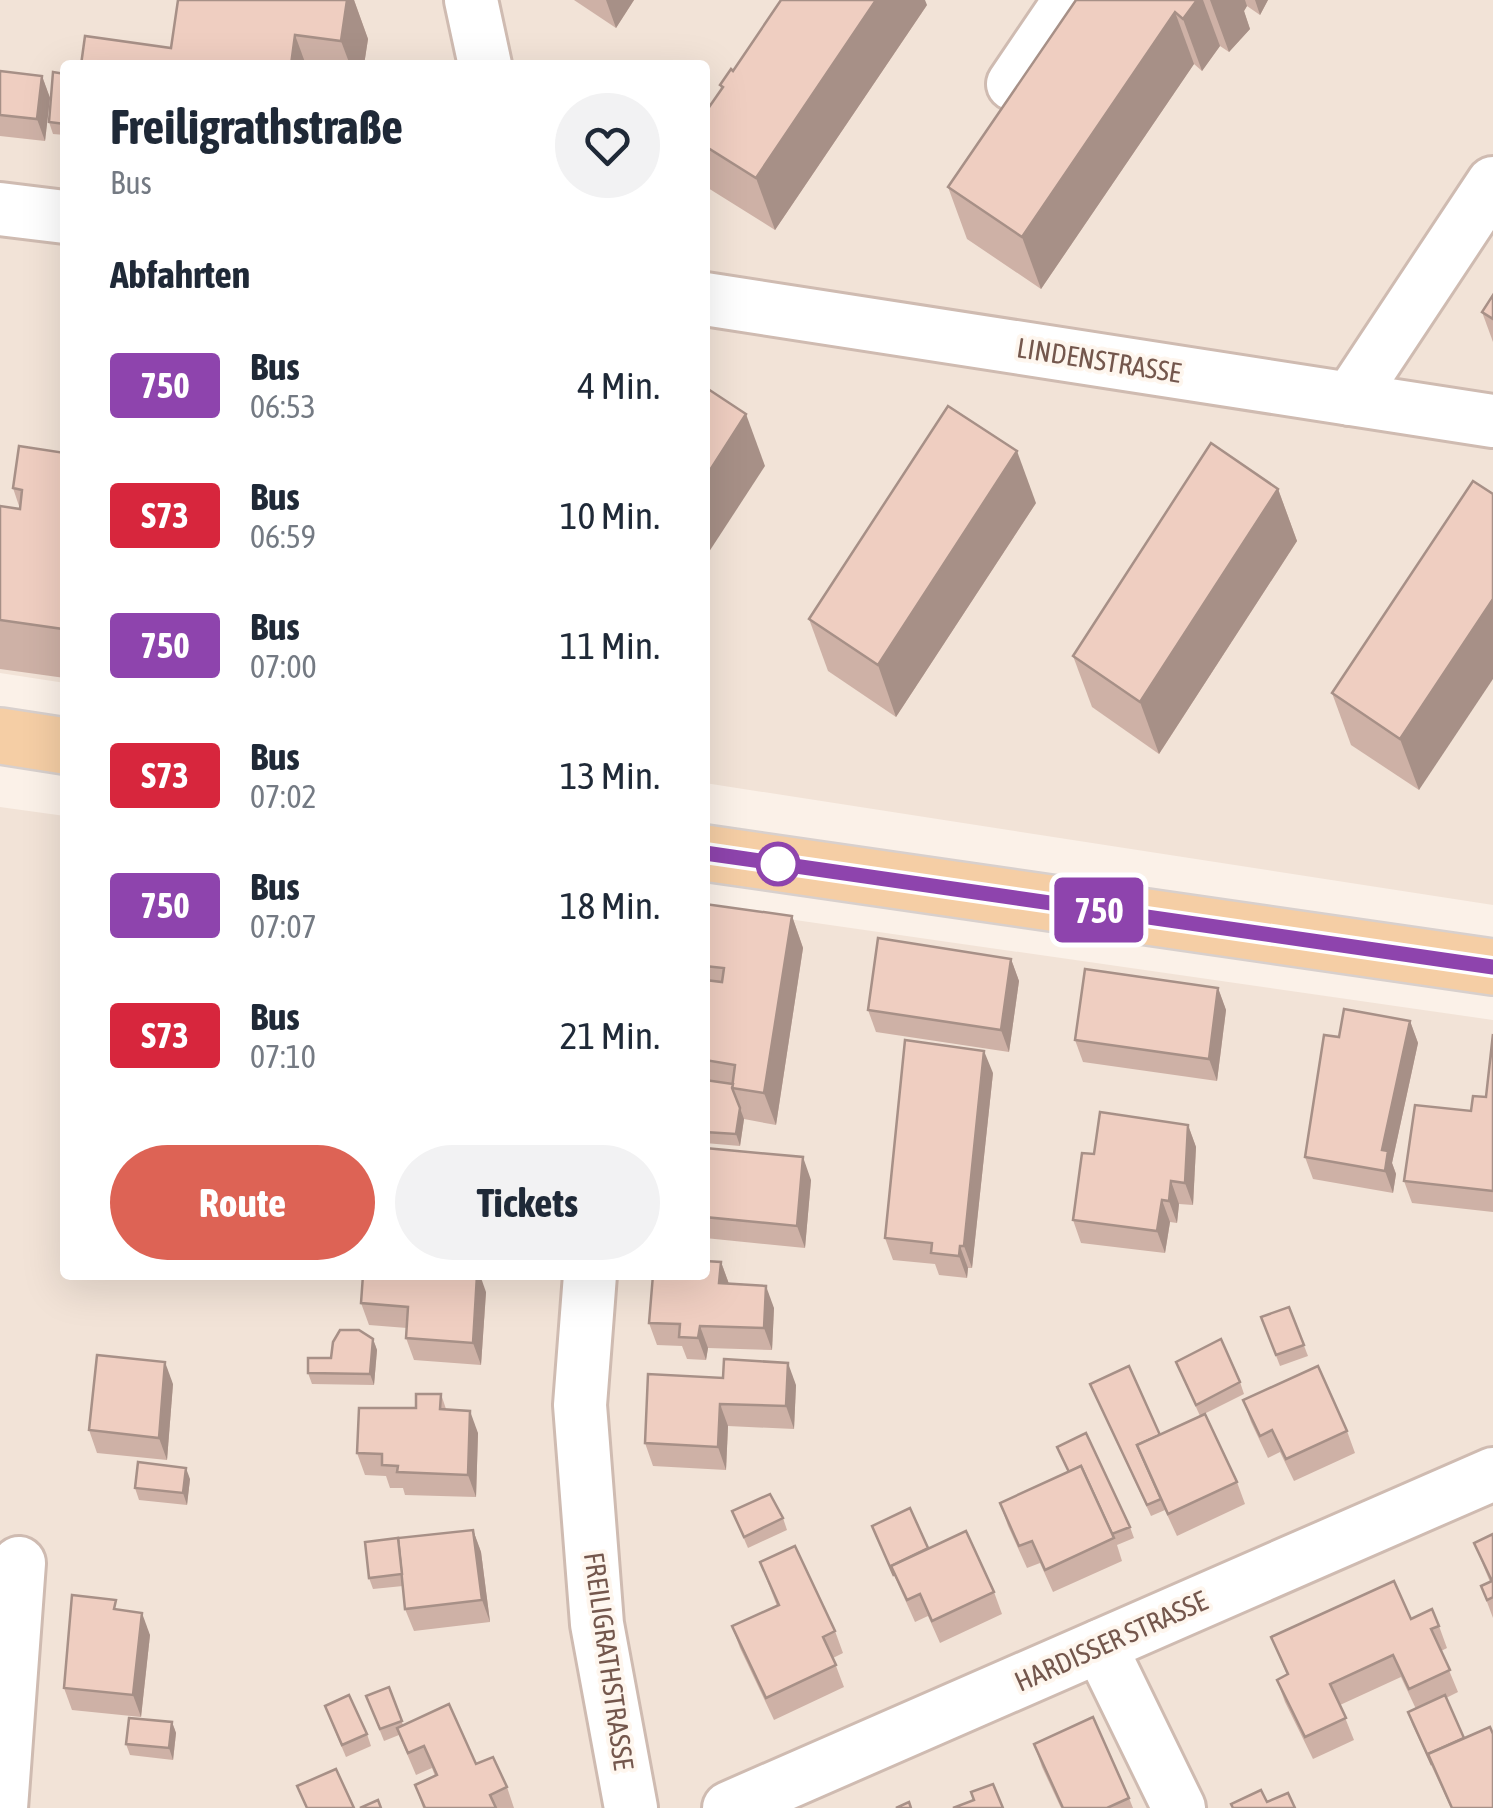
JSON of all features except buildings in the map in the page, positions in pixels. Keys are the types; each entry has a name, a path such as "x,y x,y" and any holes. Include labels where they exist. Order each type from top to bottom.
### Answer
{"main road":[{"path":"0,736 60,745"},
{"path":"710,854 1493,967"}],"street":[{"path":"471,0 483,60"},
{"path":"1013,84 1070,0"},
{"path":"1350,398 1493,183"},
{"path":"0,209 60,215"},
{"name":"LINDENSTRASSE","path":"710,300 1493,421"},
{"name":"FREILIGRATHSTRASSE","path":"590,1280 580,1405 597,1624 632,1808"},
{"name":"HARDISSER STRASSE","path":"728,1808 1493,1474"},
{"path":"1,1808 19,1562"},
{"path":"1100,1646 1179,1808"}],"shaded area":[{"path":"0,0 1493,0 1493,905 710,784 710,60 60,60 60,682 0,673"},
{"path":"0,807 60,815 60,1280 710,1280 710,908 1493,1020 1493,1808 0,1808"}],"bus line":[{"name":"750","path":"710,854 1493,967"}]}
